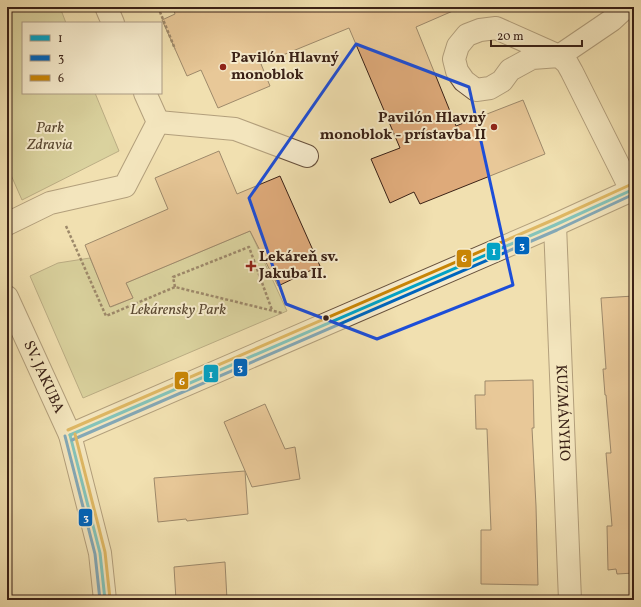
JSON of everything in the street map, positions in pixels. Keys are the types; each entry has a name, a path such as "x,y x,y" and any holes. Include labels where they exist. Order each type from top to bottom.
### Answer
{"street":[{"path":"109,7 107,10 113,22"},
{"path":"70,435 555,225 632,190 572,72 567,63 559,56 612,20 626,7"},
{"path":"145,94 158,122"},
{"path":"158,122 235,129 307,156"},
{"path":"7,224 50,203 124,186 158,122"},
{"name":"KUZMÁNYHO","path":"555,225 570,600"},
{"name":"SV. JAKUBA","path":"7,297 70,435 100,553 105,600"}],"path":[{"path":"158,7 175,49"},
{"path":"55,202 106,316 175,287 325,324"},
{"path":"175,287 173,277 249,248 272,311"}],"highlighted area":[{"path":"356,44 469,87 513,285 377,339 286,304 249,198"}],"green space":[{"name":"Park Zdravia","path":"7,7 61,7 66,22 22,22 22,94 95,94 119,151 22,200 7,166"},
{"name":"Lekárensky Park","path":"250,231 287,311 83,398 30,276 58,263 90,258 111,307 133,298 126,283"}],"building":[{"name":"Pavilón Hlavný monoblok","path":"173,7 462,7 416,27 456,126 523,100 545,154 420,204 414,192 390,203 371,159 400,148 349,28 261,64 270,86 218,108 201,70 187,76 162,20 175,14"},
{"path":"219,151 237,194 280,176 320,266 278,286 250,231 126,283 133,298 110,307 85,245 168,209 155,178"},
{"path":"634,296 634,573 617,574 616,569 608,570 607,526 612,526 606,453 611,453 603,369 606,369 601,298"},
{"path":"533,380 534,428 532,428 538,585 481,584 481,530 491,530 487,429 476,429 475,395 485,395 485,381"},
{"path":"265,404 285,449 295,447 300,479 252,487 224,422"},
{"path":"245,471 248,514 187,521 186,519 158,522 154,478"},
{"path":"225,562 227,600 176,600 174,567"}],"transit line":[{"name":"6","path":"68,430 553,220 632,184"},
{"name":"1","path":"70,435 555,225 634,189"},
{"name":"3","path":"72,440 557,230 634,194"},
{"name":"6","path":"75,434 105,552 110,599"},
{"name":"1","path":"70,435 100,553 105,600"},
{"name":"3","path":"65,436 95,554 100,600"}],"place":[{"name":"Pavilón Hlavný monoblok","path":"223,67"},
{"name":"Pavilón Hlavný monoblok - prístavba II","path":"494,127"},
{"name":"Lekáreň sv. Jakuba II.","path":"251,266"}]}
